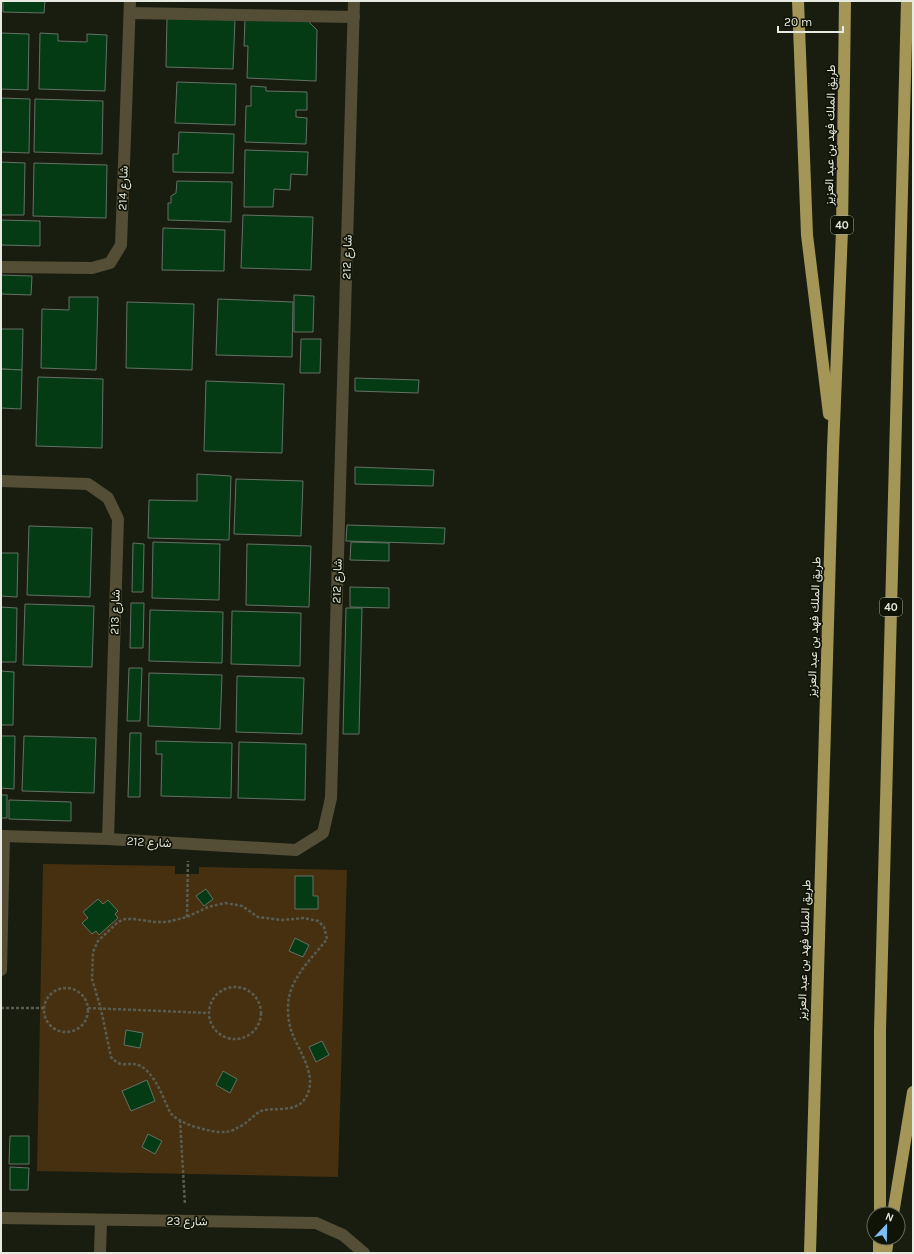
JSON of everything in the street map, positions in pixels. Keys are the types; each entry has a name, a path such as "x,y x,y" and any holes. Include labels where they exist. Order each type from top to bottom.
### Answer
{"highway":[{"path":"798,1 807,235 833,449"},
{"name":"طريق الملك فهد بن عبد العزيز","path":"810,1253 833,449 842,231 845,1"},
{"name":"40","path":"880,1206 880,1030 907,1"},
{"path":"893,1206 913,1092"}],"street":[{"name":"شارع 212","path":"3,836 108,839 296,850 323,833 331,798 354,1"},
{"path":"130,7 354,17"},
{"name":"شارع 214","path":"1,266 92,268 110,263 120,245 130,7"},
{"name":"شارع 213","path":"1,481 88,484 108,498 118,519 108,839"},
{"path":"1,970 3,836"},
{"name":"شارع 23","path":"1,1218 316,1223 343,1235 364,1253"},
{"path":"100,1253 101,1220"}],"path":[{"path":"187,917 188,844"},
{"path":"225,903 242,906 258,917 282,920 304,918 318,921 324,927 327,939 297,977 290,996 288,1014 292,1032 307,1063 311,1086 304,1101 292,1108 262,1110 239,1128 226,1132 212,1131 188,1125 171,1114 161,1092 147,1070 137,1063 119,1064 110,1057 101,1009 92,979 93,952 98,941 118,922 124,919 167,922 187,917 208,907 225,903"},
{"path":"66,987 79,991 87,1001 88,1008 89,1013 83,1025 72,1032 59,1031 48,1024 43,1012 45,1000 54,990 66,987"},
{"path":"229,987 241,987 252,993 259,1002 261,1014 258,1025 251,1034 240,1039 229,1039 218,1034 211,1024 208,1013 211,1001 218,992 229,987"},
{"path":"1,1008 44,1008"},
{"path":"88,1008 208,1013"},
{"path":"180,1120 185,1221"}],"shaded area":[{"path":"43,864 175,866 175,874 199,874 199,867 347,870 338,1177 37,1171"}],"building":[{"path":"3,1 45,1 44,13 3,12"},
{"path":"167,18 235,20 233,69 166,67"},
{"path":"245,19 308,21 317,30 316,81 247,78 248,46 244,46"},
{"path":"1,33 29,34 28,90 1,89"},
{"path":"40,33 58,34 58,41 87,42 87,34 107,35 105,91 39,89"},
{"path":"177,82 236,84 235,125 175,123"},
{"path":"251,86 266,87 266,91 307,92 307,110 296,110 296,117 307,118 306,144 245,142 246,106 251,106"},
{"path":"1,98 30,99 29,153 1,152"},
{"path":"35,99 103,101 102,154 34,152"},
{"path":"179,132 234,134 233,173 173,172 173,154 178,154"},
{"path":"245,150 308,152 307,175 291,174 290,190 274,189 273,207 244,207"},
{"path":"1,162 25,163 24,215 1,215"},
{"path":"34,163 107,165 106,218 33,216"},
{"path":"177,181 232,182 231,222 168,220 168,203 171,203 171,196 176,193"},
{"path":"243,215 313,217 311,270 241,268"},
{"path":"1,220 40,221 40,246 1,245"},
{"path":"163,228 225,230 224,271 162,270"},
{"path":"1,275 32,276 31,295 1,294"},
{"path":"294,295 314,296 313,332 294,332"},
{"path":"69,297 98,297 96,370 41,368 42,309 69,310"},
{"path":"218,299 293,302 292,357 216,355"},
{"path":"127,302 194,304 192,370 126,368"},
{"path":"1,329 23,329 22,370 1,369"},
{"path":"301,339 321,339 320,373 300,373"},
{"path":"1,369 22,370 21,409 1,408"},
{"path":"38,377 103,379 102,448 36,446"},
{"path":"355,378 419,380 418,393 355,391"},
{"path":"206,381 284,384 282,453 204,451"},
{"path":"355,467 434,470 433,486 355,484"},
{"path":"197,474 231,476 229,540 148,538 149,500 197,501"},
{"path":"236,479 303,481 301,536 234,534"},
{"path":"347,525 445,528 444,544 346,541"},
{"path":"29,526 92,528 90,597 27,595"},
{"path":"153,542 220,544 219,600 152,598"},
{"path":"351,542 389,543 389,561 350,560"},
{"path":"133,543 144,544 143,592 132,592"},
{"path":"247,544 311,546 309,607 246,605"},
{"path":"1,553 18,553 17,597 1,596"},
{"path":"350,587 389,588 389,608 350,607"},
{"path":"131,603 144,603 143,648 130,648"},
{"path":"25,604 94,606 92,667 23,665"},
{"path":"1,607 17,608 16,662 1,662"},
{"path":"346,608 362,608 359,734 343,734"},
{"path":"150,610 223,612 222,663 149,661"},
{"path":"232,611 301,613 300,666 231,664"},
{"path":"129,668 142,668 140,721 127,721"},
{"path":"1,671 14,672 13,725 1,725"},
{"path":"149,673 222,675 220,729 148,726"},
{"path":"237,676 304,678 302,734 236,732"},
{"path":"130,733 141,733 140,797 128,797"},
{"path":"1,736 15,736 14,789 1,788"},
{"path":"24,736 96,738 94,793 22,791"},
{"path":"156,741 232,743 231,798 161,796 162,754 156,754"},
{"path":"239,742 306,744 305,800 238,798"},
{"path":"1,795 7,795 7,818 1,818"},
{"path":"9,800 71,802 71,821 9,819"},
{"path":"295,876 313,876 313,896 318,896 318,909 295,909"},
{"path":"206,889 213,899 204,906 196,896"},
{"path":"98,899 103,904 108,900 118,911 115,914 118,918 99,935 96,931 92,934 82,923 88,918 83,912"},
{"path":"295,938 309,945 303,957 289,951"},
{"path":"126,1030 143,1033 140,1048 124,1045"},
{"path":"322,1041 329,1055 316,1062 309,1047"},
{"path":"223,1071 237,1079 230,1093 216,1085"},
{"path":"147,1080 155,1101 131,1111 122,1091"},
{"path":"148,1134 162,1141 155,1154 142,1147"},
{"path":"10,1136 29,1136 29,1164 9,1164"},
{"path":"10,1167 29,1168 28,1190 10,1190"}]}
